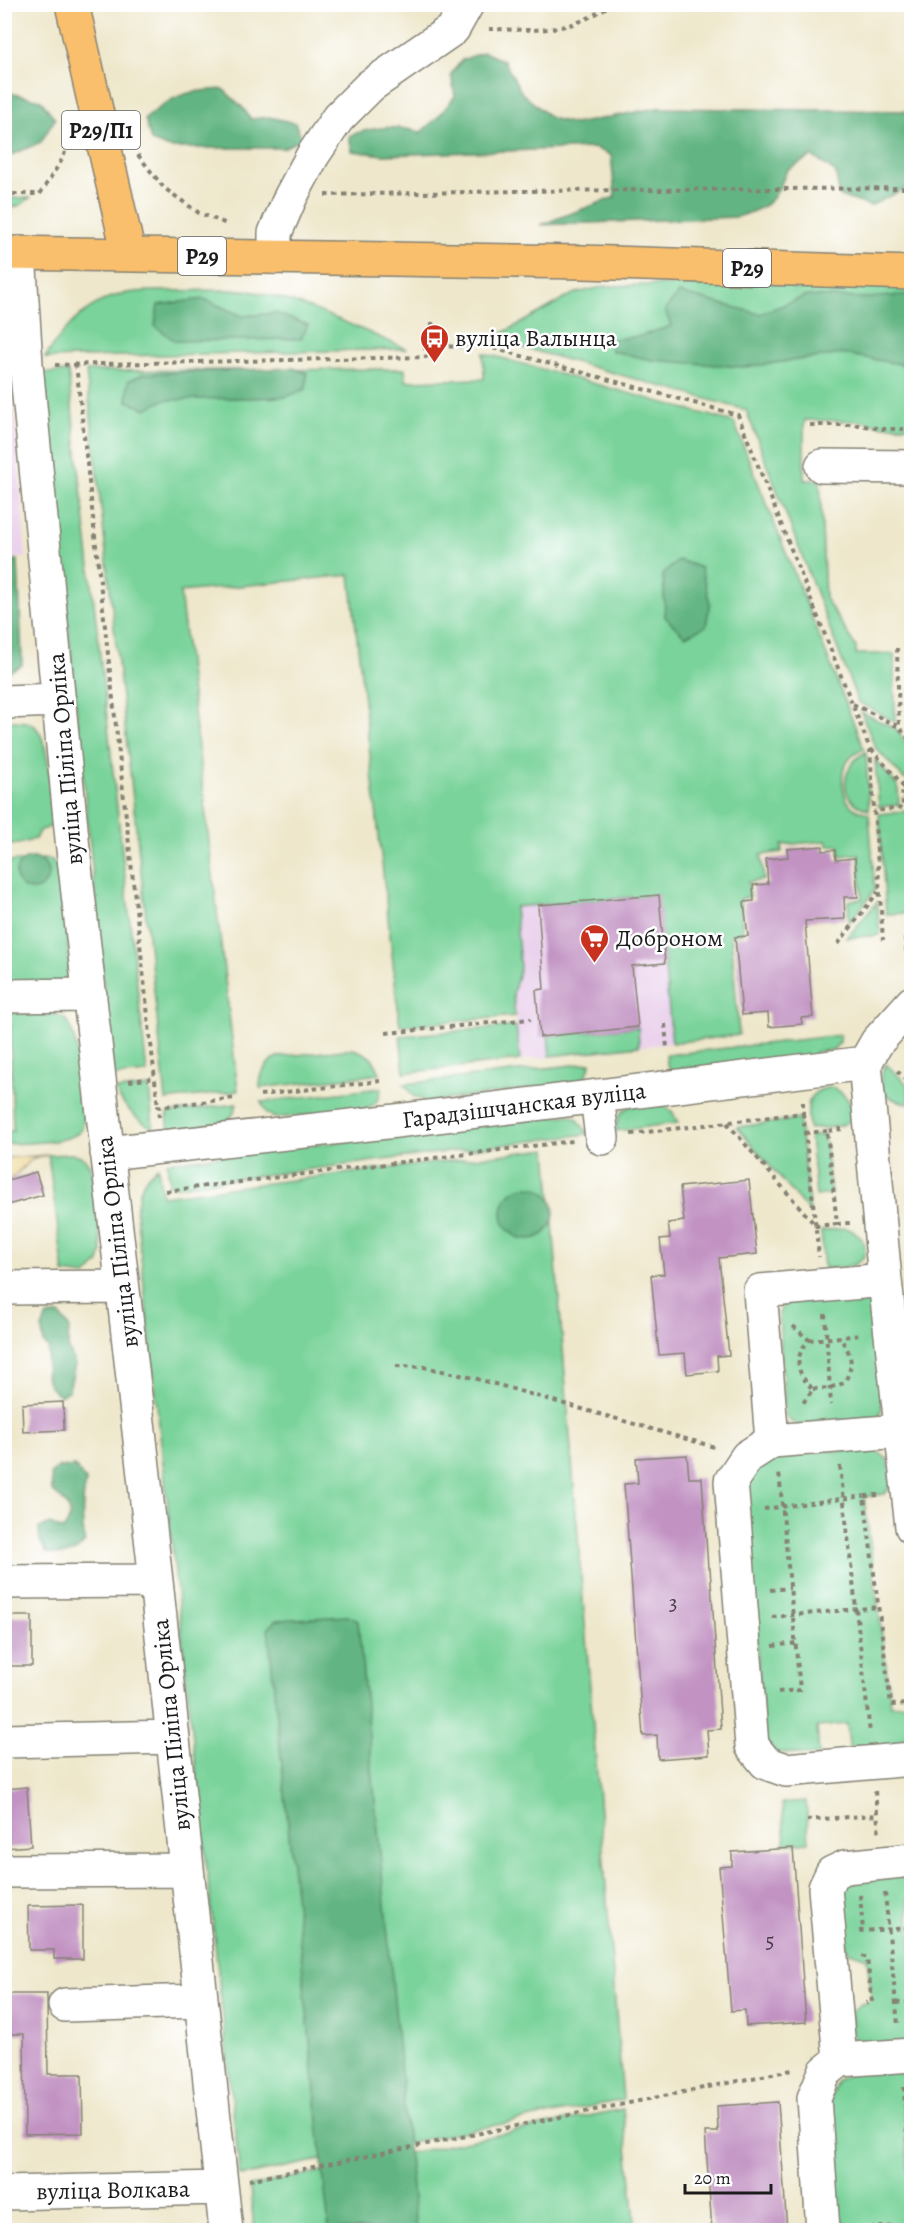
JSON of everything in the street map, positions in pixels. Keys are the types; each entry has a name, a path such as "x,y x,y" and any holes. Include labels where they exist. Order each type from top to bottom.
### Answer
{"main road":[{"name":"Р29/П1","path":"72,4 129,255"},
{"name":"Р29","path":"12,253 571,262 912,273"}],"street":[{"path":"275,257 275,233 291,196 325,135 353,101 370,86 460,16"},
{"name":"вуліца Піліпа Орліка","path":"12,253 26,364 73,849 156,1581 200,2001 232,2185 226,2230"},
{"path":"822,466 912,466"},
{"path":"4,702 59,700"},
{"path":"4,996 90,995"},
{"path":"912,1003 877,1042 881,1066 885,1280 912,1527"},
{"name":"Гарадзішчанская вуліца","path":"107,1153 597,1096 881,1066"},
{"path":"597,1096 602,1138"},
{"path":"775,1453 760,1291 885,1280"},
{"path":"4,1288 122,1287"},
{"path":"900,1431 835,1436 775,1453 747,1457 730,1481 752,1746 766,1762 786,1770 912,1759"},
{"path":"4,1582 156,1581"},
{"path":"4,1741 172,1737"},
{"path":"840,2060 825,1888 832,1873 845,1867 897,1862"},
{"path":"4,1871 187,1870"},
{"path":"66,2005 200,2001"},
{"path":"835,2230 814,2098 825,2072 840,2060 907,2056"},
{"name":"вуліца Волкава","path":"4,2193 232,2185"}],"path":[{"path":"460,16 551,30 577,24 611,4"},
{"path":"4,194 40,194 63,158 70,135 70,126"},
{"path":"138,154 164,188 199,213 230,225"},
{"path":"291,196 516,191 912,188"},
{"path":"432,322 434,363"},
{"path":"44,365 426,357 425,347 485,346 738,415 870,749 883,940"},
{"path":"76,364 159,1119"},
{"path":"810,425 860,425 881,429 912,429"},
{"path":"897,648 899,728"},
{"path":"852,703 899,728 912,743"},
{"path":"870,749 912,796"},
{"path":"902,784 912,784"},
{"path":"874,811 903,808 902,784"},
{"path":"838,944 879,891"},
{"path":"905,938 907,956 912,962"},
{"path":"386,1034 531,1019"},
{"path":"665,1024 667,1049"},
{"path":"881,1066 912,1085"},
{"path":"260,1095 380,1081"},
{"path":"808,1094 803,1102 802,1113 819,1262"},
{"path":"158,1107 236,1098"},
{"path":"166,1191 802,1113"},
{"path":"727,1123 816,1226"},
{"path":"805,1133 844,1128"},
{"path":"827,1131 837,1224"},
{"path":"816,1226 850,1223 858,1226"},
{"path":"825,1308 829,1388 844,1499 878,1815 897,1862 889,1929 896,2003 907,2056 905,2108 912,2202"},
{"path":"786,1320 809,1340"},
{"path":"839,1337 850,1351 851,1371 844,1383 829,1388 813,1389 803,1380 798,1365 800,1350 809,1340 827,1338 839,1337 866,1335"},
{"path":"396,1366 424,1367 474,1378 719,1448"},
{"path":"796,1413 813,1389"},
{"path":"770,1693 800,1690 775,1453"},
{"path":"755,1510 884,1494"},
{"path":"864,1496 891,1706 909,1704 912,1706"},
{"path":"764,1618 879,1607"},
{"path":"807,1820 878,1815"},
{"path":"860,1887 863,1931"},
{"path":"912,1899 908,1899 912,1948"},
{"path":"852,1931 910,1928"},
{"path":"896,2003 912,2002"},
{"path":"232,2185 798,2069"},
{"path":"905,2108 912,2108"},
{"path":"835,2230 912,2225"}],"shaded area":[{"path":"4,379 13,388 26,558 5,558"},
{"name":"Доброном","path":"659,895 672,1043 520,1060 513,994 520,968 515,907"}],"green space":[{"path":"484,52 504,61 522,93 551,118 574,124 657,108 911,111 911,186 870,206 839,196 836,173 812,156 787,170 774,196 764,206 737,217 540,225 615,197 611,155 595,148 384,155 352,151 349,136 358,132 376,128 393,128 421,132 439,116 455,96 451,74 462,60"},
{"path":"223,89 251,119 269,117 295,123 302,139 283,148 170,148 151,141 145,119 165,104 181,95"},
{"path":"5,92 41,100 55,119 41,142 5,158"},
{"path":"5,198 30,198 5,211"},
{"path":"911,280 911,426 882,426 863,421 805,420 804,424 804,480 820,480 825,598 856,647 856,654 894,654 895,722 858,702 746,410 492,339 573,294 606,286"},
{"path":"244,290 307,307 407,349 45,358 68,327 87,310 110,298 141,291"},
{"path":"679,293 760,314 806,296 869,298 911,294 911,366 843,354 744,367 652,360 612,351 607,340 640,336 671,326 665,310"},
{"path":"204,299 242,316 276,313 308,325 301,339 175,341 155,326 158,305"},
{"path":"483,353 734,422 864,749 848,761 844,769 843,789 851,806 869,814 875,890 849,923 848,901 862,899 859,854 840,856 839,845 828,846 827,841 782,845 782,852 761,855 764,880 748,882 750,897 740,899 743,933 731,934 739,1035 672,1043 658,895 515,907 520,968 513,994 515,1016 400,1026 350,575 180,592 238,1091 166,1100 86,371 405,369 406,381 484,379"},
{"path":"293,368 307,373 306,389 286,397 164,400 146,409 127,401 128,381 143,374"},
{"path":"68,372 147,1073 113,1076 43,373"},
{"path":"5,560 18,560 22,657 22,665 9,672 4,670"},
{"path":"679,560 701,568 710,603 706,626 685,636 665,617 663,574"},
{"path":"861,712 896,729 911,749 911,779 904,779 875,747"},
{"path":"4,721 29,723 39,731 47,755 50,784 52,822 50,827 39,831 35,839 12,845 8,845"},
{"path":"866,752 869,810 857,805 850,798 846,784 846,776 853,762"},
{"path":"875,760 898,786 899,805 879,807"},
{"path":"906,796 912,803 911,954 910,913 886,914 879,814 907,811"},
{"path":"32,858 44,862 48,874 44,886 32,890 20,886 16,874 20,862"},
{"path":"52,860 58,868 63,894 70,968 68,976 62,982 5,990 5,862"},
{"path":"877,902 880,935 847,938"},
{"path":"5,1013 52,1014 64,1018 69,1025 78,1054 83,1091 83,1122 81,1130 76,1135 57,1140 5,1144 5,1132 13,1131 10,1022 5,1022"},
{"path":"516,1026 520,1060 404,1073 400,1036"},
{"path":"638,1027 639,1046 550,1056 548,1036"},
{"path":"840,1035 840,1042 833,1050 815,1052 815,1058 671,1071 667,1064 666,1055"},
{"path":"353,1049 370,1057 380,1074 260,1088 264,1070 277,1057"},
{"path":"591,1063 586,1076 579,1082 428,1102 413,1096 404,1084"},
{"path":"886,1064 908,1085 909,1103 894,1099 884,1091 881,1079"},
{"path":"149,1087 153,1128 131,1112 115,1090"},
{"path":"832,1087 848,1100 853,1111 852,1117 842,1125 809,1129 809,1101 816,1092"},
{"path":"381,1088 377,1101 366,1110 274,1118 266,1112 261,1102"},
{"path":"656,1101 672,1111 678,1123 616,1131 620,1115 628,1107"},
{"path":"237,1104 233,1114 219,1126 210,1129 169,1132 167,1113"},
{"path":"570,1115 577,1118 588,1134 170,1187 167,1162"},
{"path":"799,1119 810,1213 737,1127"},
{"path":"824,1134 831,1194 816,1196 810,1136"},
{"path":"547,1149 623,2100 240,2176 136,1211 140,1192 144,1181 158,1167 162,1196"},
{"path":"72,1154 85,1159 92,1172 102,1252 99,1262 86,1276 64,1273 48,1155"},
{"path":"523,1187 533,1187 547,1194 554,1213 547,1232 533,1239 523,1239 513,1235 506,1228 502,1218 502,1208 506,1198 513,1191"},
{"path":"845,1228 852,1230 862,1239 865,1251 863,1256 853,1265 824,1269 821,1231"},
{"path":"867,1298 873,1305 882,1408 878,1417 798,1425 790,1421 785,1414 779,1314 782,1306 793,1301"},
{"path":"59,1314 69,1327 68,1347 75,1364 69,1390 60,1396 47,1380 48,1347 43,1343 42,1328 47,1316"},
{"path":"869,1449 886,1458 890,1467 891,1487 884,1494 864,1497 891,1705 909,1704 911,1706 911,1747 850,1754 847,1724 817,1727 819,1756 775,1752 764,1738 744,1486 758,1466 777,1454"},
{"path":"59,1467 75,1467 86,1481 83,1512 85,1542 77,1550 64,1555 47,1553 40,1541 39,1528 50,1524 63,1530 69,1518 68,1508 52,1491 51,1473"},
{"path":"348,1616 358,1621 416,2230 329,2230 268,1628 276,1620"},
{"path":"806,1801 809,1842 785,1844 782,1803"},
{"path":"911,1872 911,1899 908,1900 912,1948 911,2042 863,2046 853,2037 851,2012 861,2004 872,2001 867,1958 847,1951 837,1892 843,1881"},
{"path":"911,2069 911,2108 905,2108 911,2230 839,2230 830,2099 838,2080 851,2072"},
{"path":"623,2109 636,2230 254,2230 250,2186"}],"sand":[{"path":"48,1155 33,1158 11,1179 5,1179 5,1158"}],"building":[{"path":"823,846 823,851 835,850 836,860 855,858 858,897 844,897 845,919 805,921 813,1017 801,1018 802,1024 769,1027 768,1013 742,1015 735,937 748,936 744,902 754,901 753,885 768,884 766,859 788,857 787,849"},
{"name":"Доброном","path":"659,895 665,963 632,966 638,1027 540,1037 536,990 544,989 538,905"},
{"path":"36,1172 43,1195 4,1206 4,1181"},
{"path":"749,1180 757,1254 719,1258 729,1355 717,1356 718,1371 687,1374 685,1353 659,1355 651,1275 664,1274 660,1239 670,1238 668,1223 684,1221 680,1187"},
{"path":"63,1402 64,1430 23,1432 22,1404"},
{"path":"687,1455 689,1478 702,1478 721,1729 707,1730 709,1755 658,1759 657,1735 643,1736 624,1484 638,1483 636,1458"},
{"path":"4,1616 32,1616 32,1666 4,1666"},
{"path":"27,1787 31,1846 4,1848 4,1789"},
{"path":"793,1848 806,2022 746,2026 745,2010 731,2011 719,1867 732,1866 732,1852"},
{"path":"83,1905 83,1959 54,1959 54,1950 29,1950 28,1906"},
{"path":"4,1994 47,1994 48,2074 82,2074 83,2133 25,2134 24,2034 4,2034"},
{"path":"778,2102 787,2230 712,2230 705,2132 718,2132 717,2106"}],"place":[{"name":"вуліца Валынца","path":"434,364"},
{"name":"Доброном","path":"595,964"}]}
